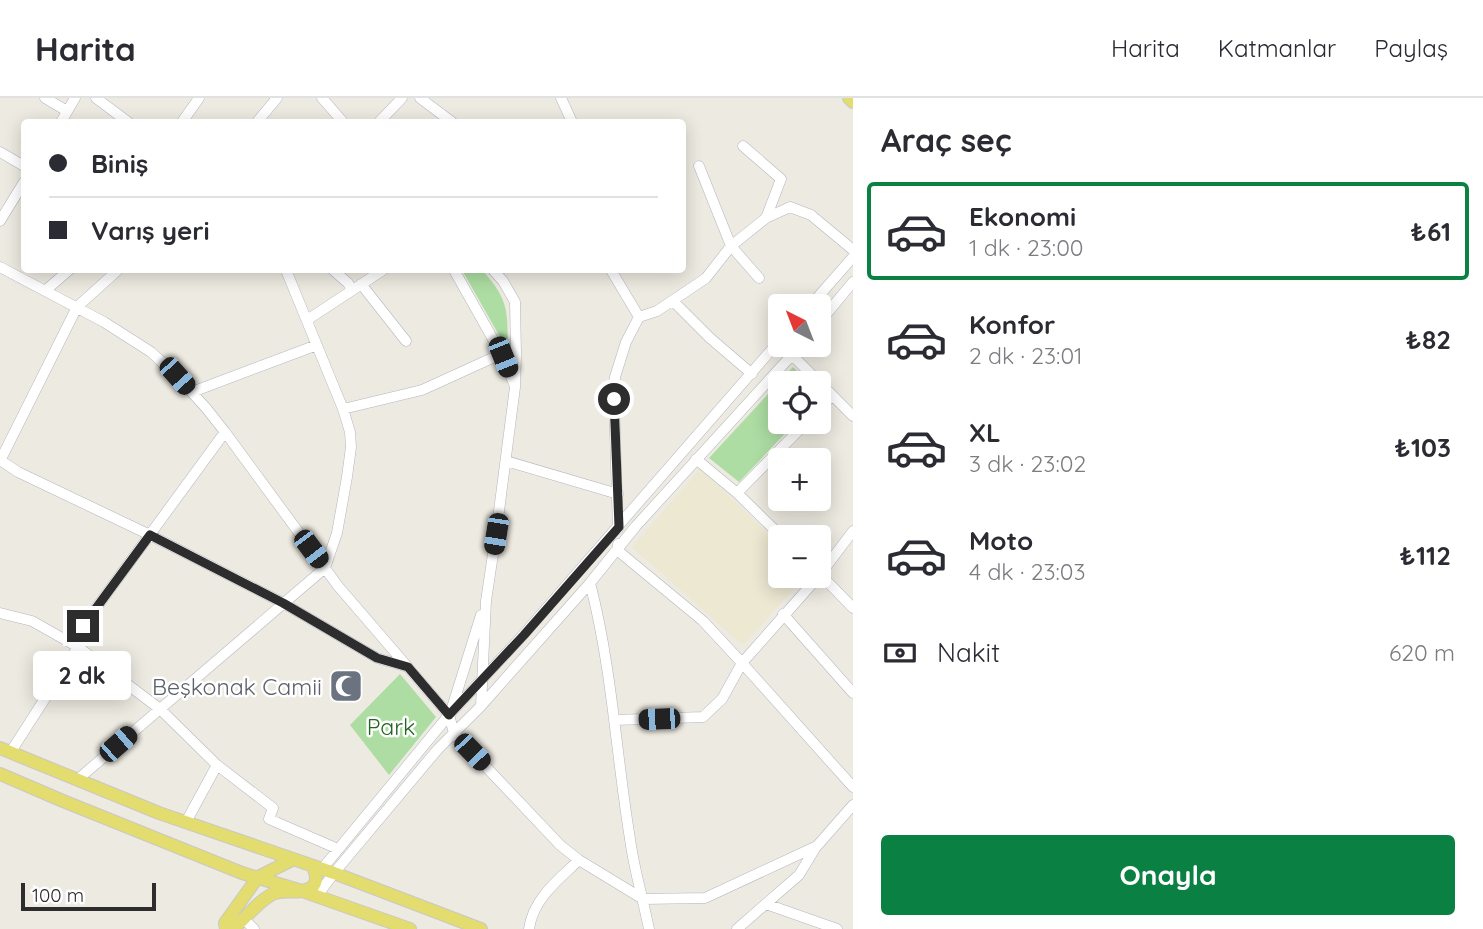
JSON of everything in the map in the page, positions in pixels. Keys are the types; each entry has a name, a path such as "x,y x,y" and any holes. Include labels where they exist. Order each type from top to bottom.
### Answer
{"main road":[{"path":"5,751 186,822 323,869 481,929"},
{"path":"1,775 242,873 410,929"},
{"path":"226,929 225,923 258,877 292,860"},
{"path":"233,929 249,924 264,900 275,893 302,891 312,887 316,875 323,869"},
{"path":"242,873 247,891"}],"street":[{"path":"45,98 67,111"},
{"path":"63,119 75,98"},
{"path":"96,98 124,119"},
{"path":"184,119 199,98"},
{"path":"260,119 277,98"},
{"path":"322,98 339,119"},
{"path":"383,119 402,98"},
{"path":"420,98 448,119"},
{"path":"561,98 571,119"},
{"path":"743,146 781,179 766,218"},
{"path":"0,152 21,164"},
{"path":"699,166 731,246 759,278"},
{"path":"0,221 21,187"},
{"path":"617,550 619,527 615,377 626,342 639,317 657,312 706,278 731,246 766,218 790,207 811,215 853,250"},
{"path":"821,294 853,257"},
{"path":"0,267 104,322 150,352 177,376 225,432 338,586 449,715 454,733 560,845 579,860 643,899 705,898 817,846"},
{"path":"46,290 66,273"},
{"path":"115,273 77,307 0,461 283,603 377,658 408,667"},
{"path":"77,780 325,568 337,533 351,447 350,432 287,273"},
{"path":"336,273 357,287 405,341"},
{"path":"307,320 378,273"},
{"path":"456,273 501,354 515,387"},
{"path":"481,706 486,601 515,387 514,302 496,273"},
{"path":"613,273 639,317"},
{"path":"831,309 853,282"},
{"path":"673,301 710,338 752,373"},
{"path":"192,392 317,345"},
{"path":"343,410 422,390 501,354"},
{"path":"317,896 323,869 449,715 524,635 768,354"},
{"path":"323,869 481,706 696,459 790,357"},
{"path":"794,357 853,416"},
{"path":"5,751 78,647 83,626 225,432"},
{"path":"737,493 795,434"},
{"path":"696,459 770,525"},
{"path":"506,461 618,494"},
{"path":"831,560 853,533"},
{"path":"617,550 703,621 853,787"},
{"path":"590,583 598,611 630,841 649,929"},
{"path":"831,587 853,608"},
{"path":"614,720 703,717 722,699 742,663 807,588"},
{"path":"449,715 486,601"},
{"path":"0,613 32,621 78,647 160,709 217,765 273,808 269,819 338,849"},
{"path":"783,614 853,693"},
{"path":"186,822 217,765"},
{"path":"737,929 799,875 817,846 853,805"},
{"path":"529,929 539,900 579,860"},
{"path":"766,904 837,929"}],"shaded area":[{"path":"700,469 768,533 768,588 794,588 744,644 632,547"}],"green space":[{"path":"464,273 484,273 498,290 507,316 508,351"},
{"path":"768,394 768,434 785,434 771,448 768,448 768,451 739,482 709,458"},
{"name":"Park","path":"400,674 436,717 389,775 350,725"}],"place":[{"name":"Beşkonak Camii","path":"346,686"}],"route":[{"path":"83,626 150,535 283,603 377,658 408,667 449,715 619,527 614,399"}]}
